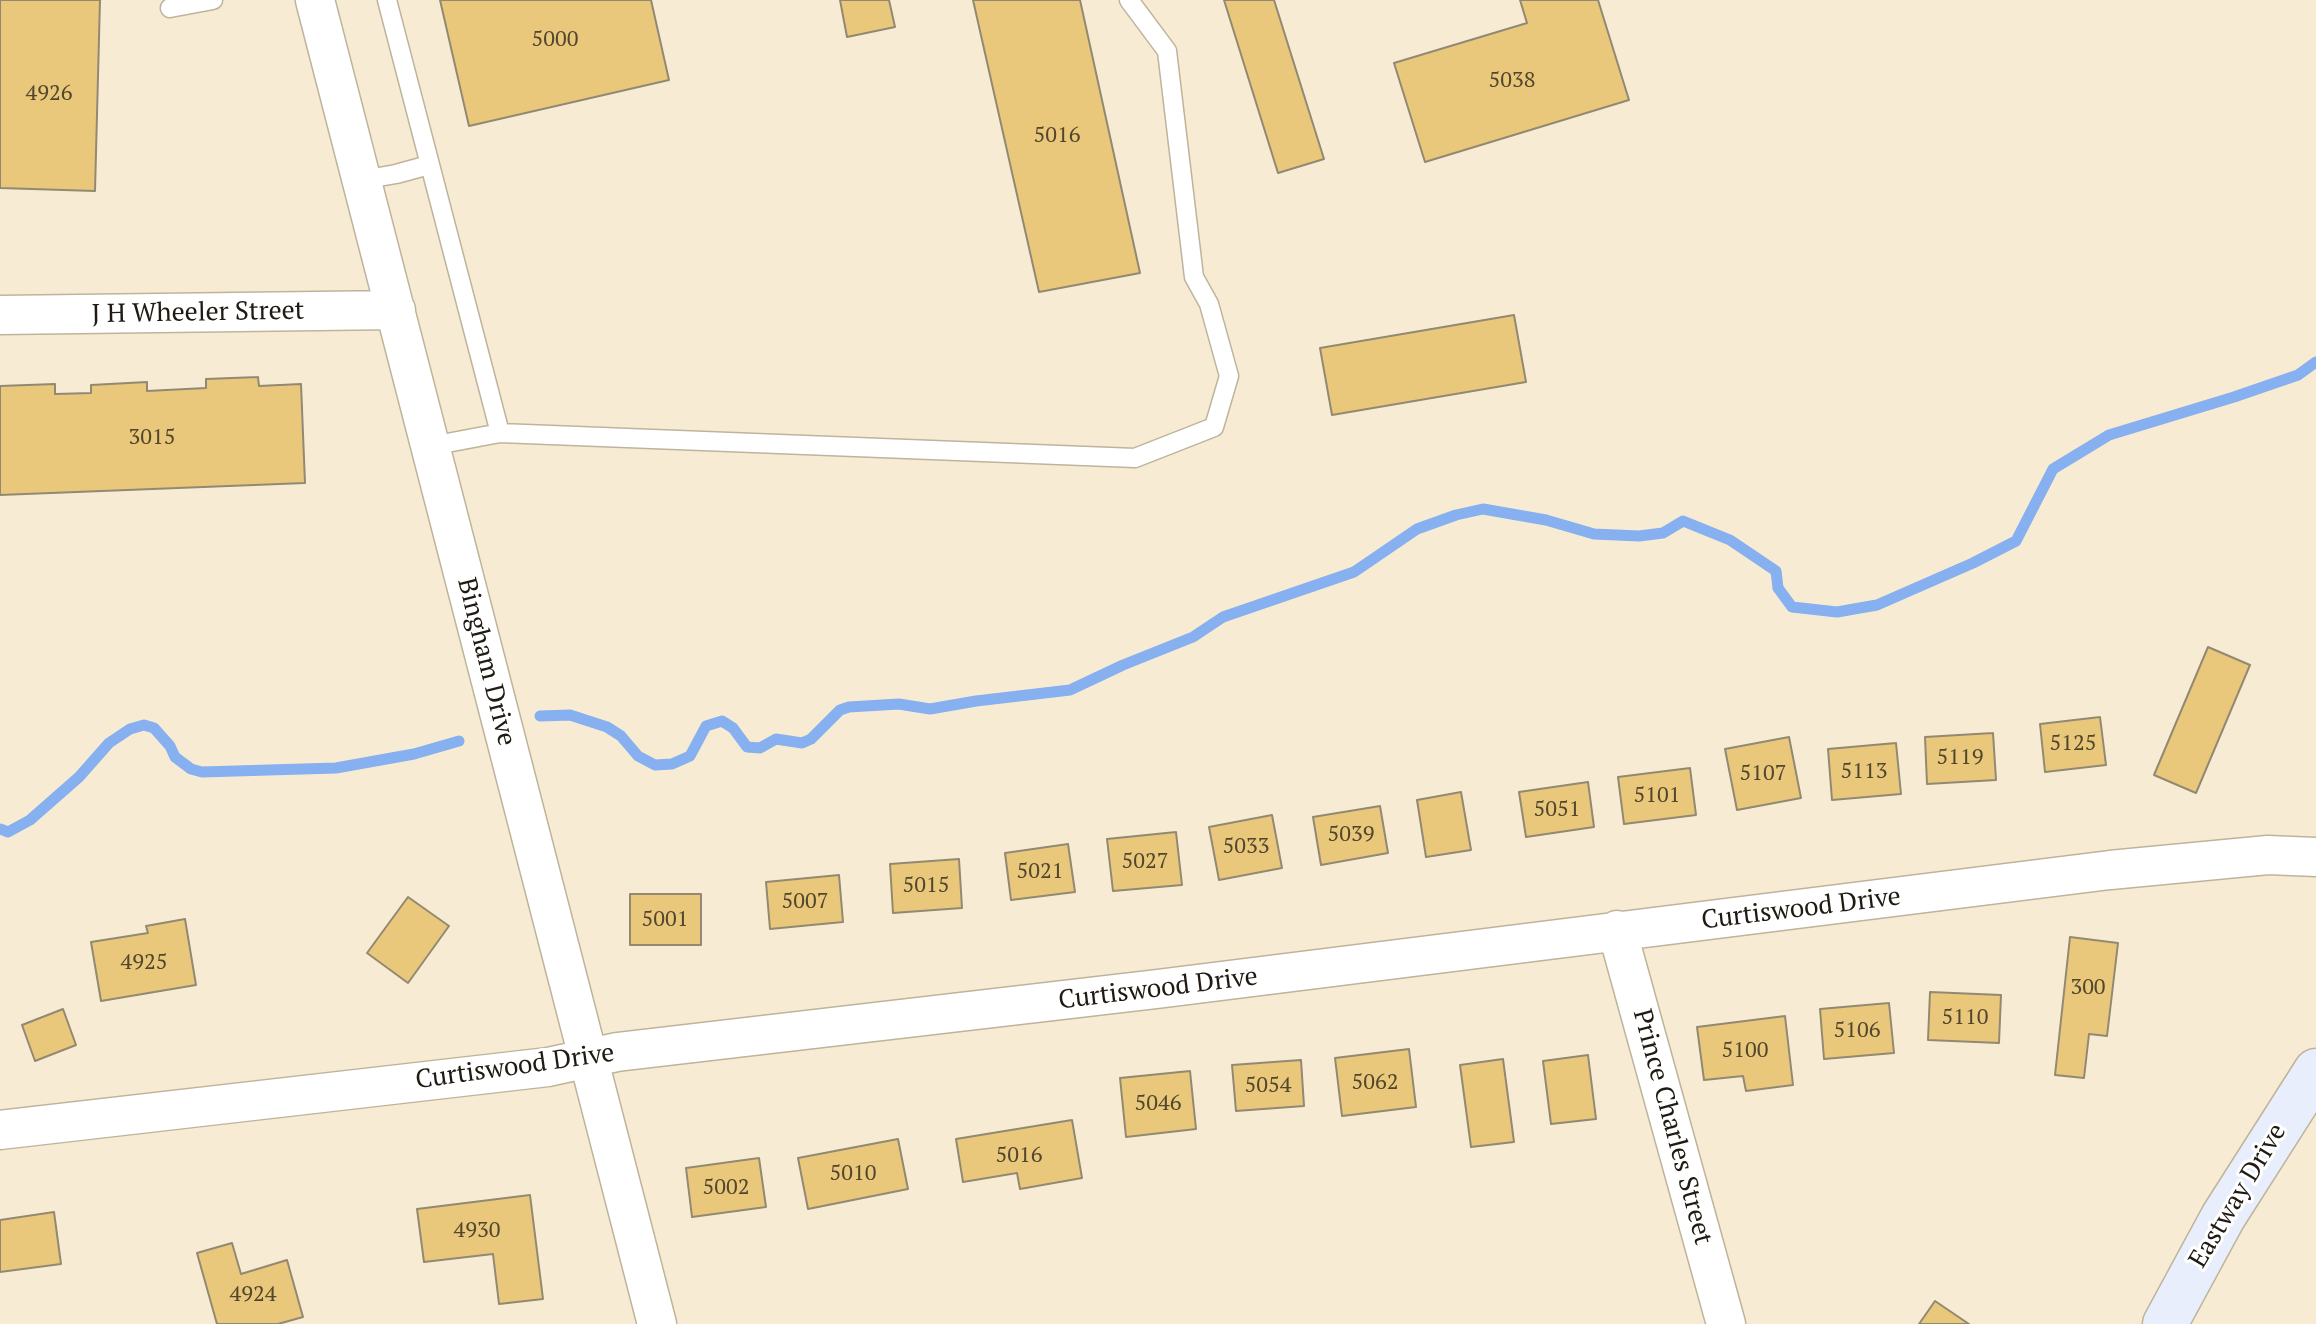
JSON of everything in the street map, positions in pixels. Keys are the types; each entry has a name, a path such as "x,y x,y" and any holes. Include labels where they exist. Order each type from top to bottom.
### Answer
{"main road":[{"name":"Eastway Drive","path":"2165,1324 2223,1217 2316,1071"}],"street":[{"name":"Bingham Drive","path":"315,0 657,1324"},
{"name":"J H Wheeler Street","path":"0,315 396,310"},
{"name":"Curtiswood Drive","path":"0,1130 548,1067 633,1050 1142,991 2110,870 2268,855 2316,857"},
{"name":"Prince Charles Street","path":"1617,930 1726,1324"}],"lane":[{"path":"170,8 213,0"},
{"path":"387,0 500,433"},
{"path":"431,446 500,433 1135,458 1214,427 1229,376 1209,304 1194,277 1167,51 1129,0"},
{"path":"362,180 429,165"}],"building":[{"path":"0,0 100,0 95,191 0,188"},
{"path":"440,0 651,0 669,80 469,126"},
{"path":"840,0 889,0 895,27 847,37"},
{"path":"973,0 1080,0 1140,273 1039,292"},
{"path":"1224,0 1274,0 1324,159 1278,173"},
{"path":"1520,0 1598,0 1629,100 1425,162 1394,63 1527,23"},
{"path":"1514,315 1526,382 1332,415 1320,348"},
{"path":"258,377 259,386 301,384 305,483 0,495 0,386 55,384 55,394 91,393 91,385 147,382 147,391 206,388 206,379"},
{"path":"2208,647 2250,665 2196,793 2154,775"},
{"path":"2100,717 2106,765 2045,772 2040,724"},
{"path":"1993,733 1996,780 1927,784 1925,737"},
{"path":"1789,737 1801,798 1737,810 1725,749"},
{"path":"1896,743 1901,794 1832,800 1828,749"},
{"path":"1690,768 1696,815 1624,824 1618,777"},
{"path":"1588,782 1594,827 1526,837 1519,792"},
{"path":"1461,792 1471,850 1426,857 1417,800"},
{"path":"1380,806 1388,853 1321,865 1313,817"},
{"path":"1272,815 1282,868 1219,880 1209,827"},
{"path":"1176,832 1182,885 1113,891 1107,839"},
{"path":"1068,844 1075,892 1011,900 1005,853"},
{"path":"959,859 962,908 893,913 890,864"},
{"path":"839,875 843,922 770,929 766,882"},
{"path":"630,894 701,894 701,945 630,945"},
{"path":"408,897 449,926 408,983 367,953"},
{"path":"185,919 196,985 101,1001 91,942 148,933 146,926"},
{"path":"2070,937 2118,943 2107,1036 2089,1034 2084,1078 2055,1075"},
{"path":"1930,992 2001,995 1999,1043 1928,1040"},
{"path":"1889,1003 1894,1053 1824,1059 1820,1009"},
{"path":"63,1009 76,1045 35,1061 22,1025"},
{"path":"1785,1016 1793,1085 1746,1091 1743,1076 1704,1080 1697,1027"},
{"path":"1409,1049 1416,1107 1342,1116 1335,1058"},
{"path":"1588,1055 1596,1119 1551,1124 1543,1061"},
{"path":"1503,1059 1514,1142 1471,1147 1460,1065"},
{"path":"1301,1060 1304,1106 1236,1111 1232,1065"},
{"path":"1190,1071 1196,1129 1126,1137 1120,1078"},
{"path":"1072,1120 1082,1178 1020,1189 1017,1173 963,1182 956,1139"},
{"path":"898,1139 908,1189 808,1209 798,1158"},
{"path":"759,1158 766,1207 692,1217 686,1168"},
{"path":"530,1195 543,1299 499,1304 493,1254 424,1262 417,1209"},
{"path":"54,1212 61,1264 0,1272 0,1220"},
{"path":"232,1243 241,1274 287,1260 303,1317 278,1324 217,1324 197,1253"},
{"path":"1935,1301 1969,1324 1919,1324"}],"waterway":[{"path":"540,716 570,715 607,727 621,736 638,756 655,765 672,764 690,756 706,726 722,721 733,728 747,747 760,748 776,739 802,743 811,739 840,710 849,707 899,704 930,709 1070,690 1193,637 1223,617 1354,572 1417,529 1483,509 1546,520 1594,534 1639,536 1663,533 1683,521 1730,540 1776,571 1778,588 1792,607 1837,612 1877,605 2016,541 2053,469 2109,435 2298,375 2316,362"},
{"path":"0,829 8,832 30,820 79,777 109,743 130,729 144,725 154,728 170,746 175,757 191,769 202,772 336,768 414,754 459,741"}]}
